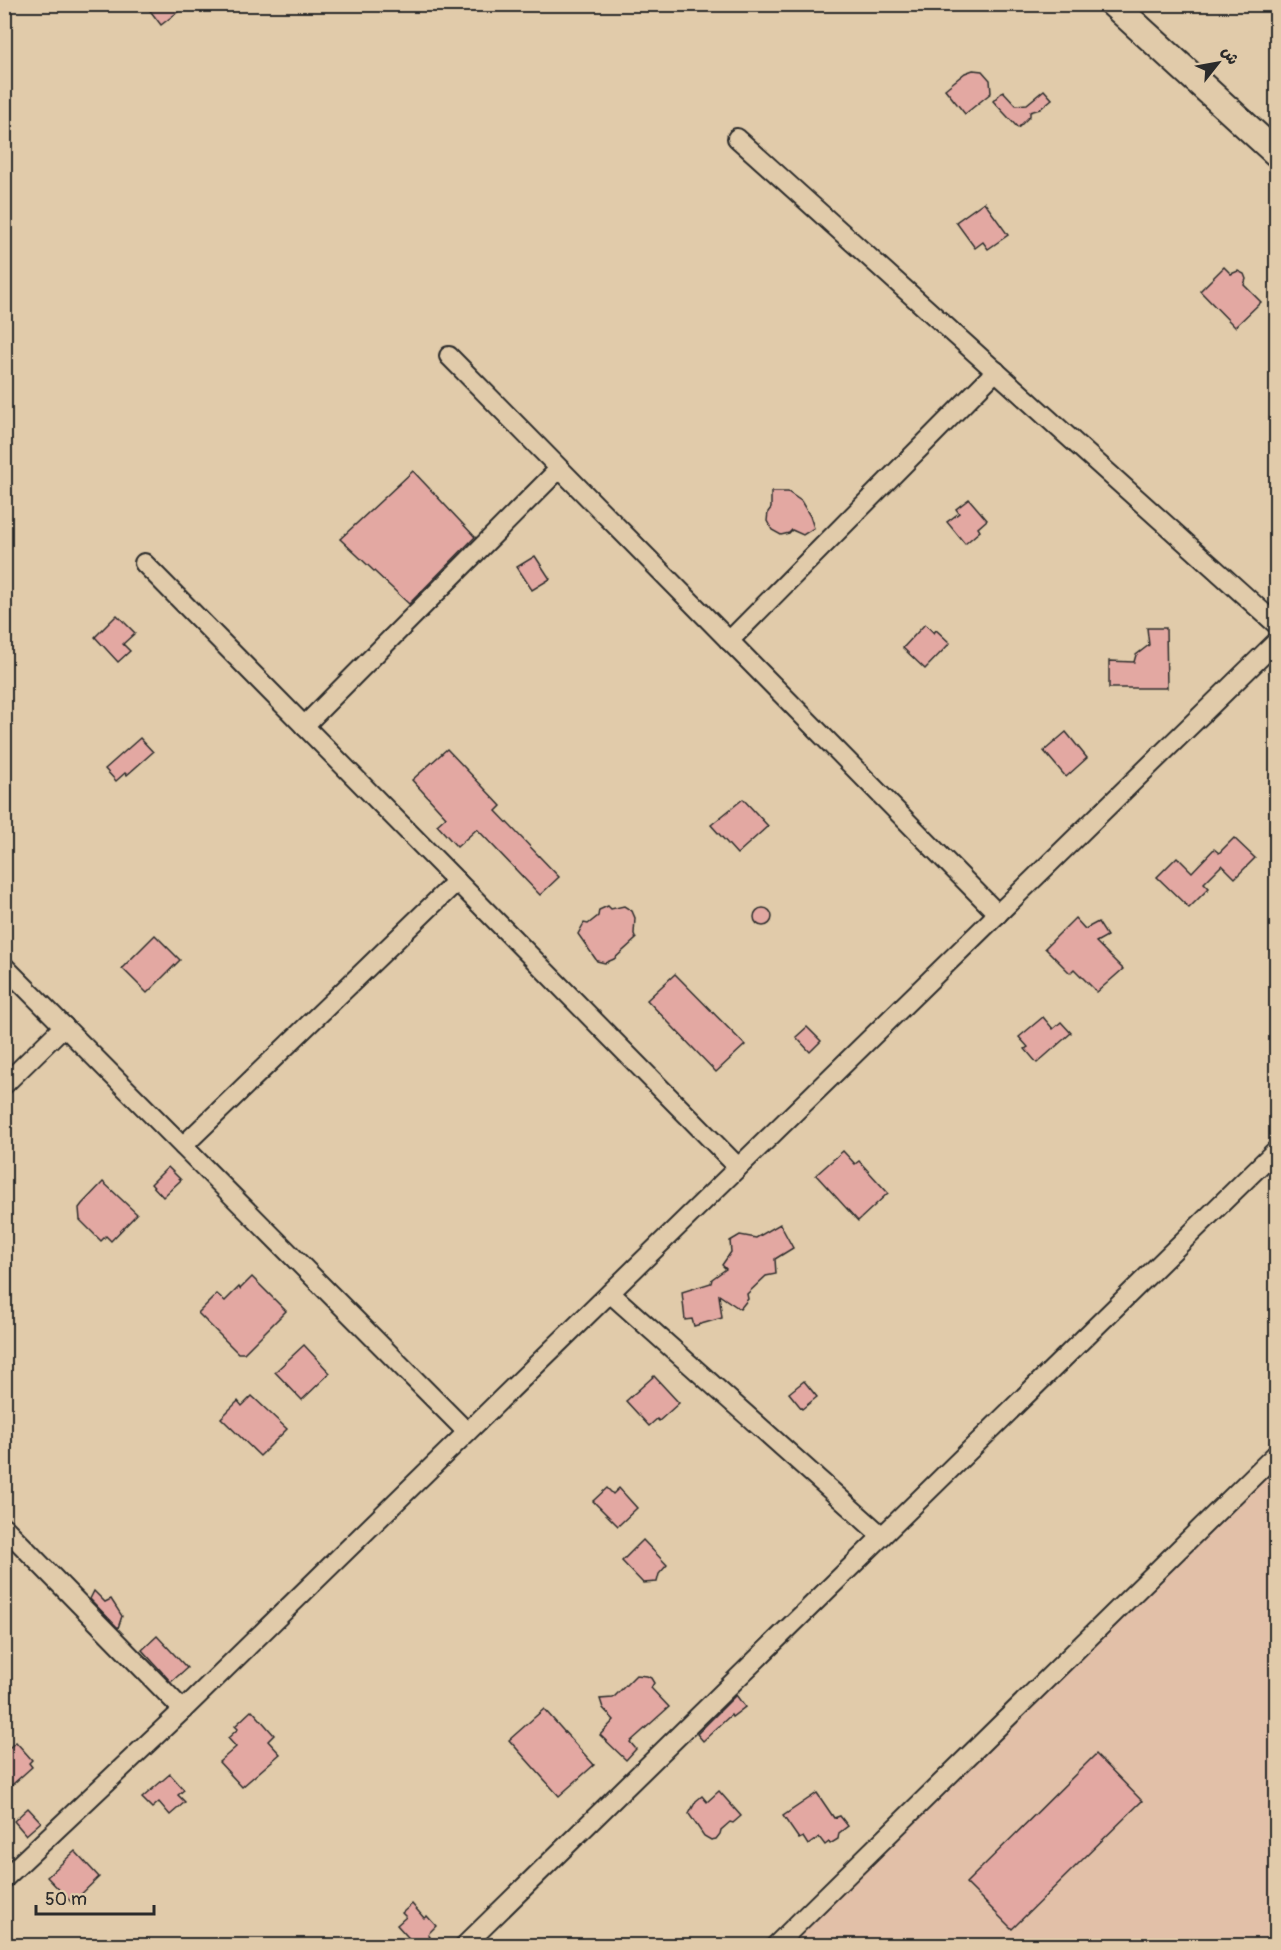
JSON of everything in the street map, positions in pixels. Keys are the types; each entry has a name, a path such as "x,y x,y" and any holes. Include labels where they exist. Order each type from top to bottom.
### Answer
{"main road":[{"path":"1113,4 1276,153"}],"street":[{"path":"737,138 1276,624"},
{"path":"449,356 998,914"},
{"path":"729,641 996,371"},
{"path":"304,726 559,469"},
{"path":"144,563 738,1167"},
{"path":"4,1879 183,1710 1276,642"},
{"path":"183,1146 457,881"},
{"path":"4,966 467,1432"},
{"path":"4,1085 64,1026"},
{"path":"465,1946 1276,1150"},
{"path":"610,1293 882,1536"},
{"path":"775,1946 1276,1454"},
{"path":"4,1527 183,1710"}],"shaded area":[{"path":"1276,1467 1276,1945 781,1945"}],"building":[{"path":"145,4 188,4 161,25"},
{"path":"973,70 982,71 990,80 991,93 965,114 945,89 965,73"},
{"path":"1044,90 1052,99 1040,109 1030,112 1030,116 1018,128 993,101 1003,91 1016,105 1027,104"},
{"path":"984,202 1008,235 988,249 983,242 975,248 956,222"},
{"path":"1224,267 1231,274 1238,271 1244,274 1246,279 1244,285 1261,302 1235,327 1200,291"},
{"path":"413,471 475,537 409,604 340,539"},
{"path":"771,492 788,492 801,501 814,528 803,535 792,530 781,535 772,530 767,521 771,508"},
{"path":"969,499 987,520 978,528 980,531 965,544 947,522 959,513 956,509"},
{"path":"535,556 550,579 532,590 517,567"},
{"path":"117,615 135,633 123,644 130,651 118,662 95,637"},
{"path":"925,624 934,633 936,630 950,643 925,669 903,648"},
{"path":"1147,628 1166,628 1167,688 1109,688 1109,661 1134,662 1136,655 1149,645"},
{"path":"1066,732 1087,758 1066,777 1044,751"},
{"path":"140,738 153,752 127,775 125,773 116,781 105,769"},
{"path":"447,749 501,806 496,811 559,877 540,895 477,829 457,847 437,825 446,817 412,780"},
{"path":"743,799 768,826 737,854 711,825"},
{"path":"1234,838 1255,858 1235,878 1222,865 1204,883 1209,888 1189,908 1157,877 1177,857 1192,872 1214,849 1219,853"},
{"path":"608,906 611,909 624,906 632,911 635,918 636,939 614,959 605,963 597,961 578,934 584,923 588,924 598,916 599,910"},
{"path":"763,908 769,911 772,917 769,923 763,926 757,923 754,917 757,911"},
{"path":"1075,918 1085,929 1098,922 1107,936 1096,942 1123,969 1097,992 1074,969 1070,973 1045,948"},
{"path":"155,935 180,960 147,993 122,968"},
{"path":"675,974 745,1045 716,1072 647,1000"},
{"path":"1043,1017 1053,1029 1061,1022 1071,1033 1037,1063 1025,1049 1028,1047 1019,1037"},
{"path":"807,1027 821,1041 810,1052 796,1037"},
{"path":"843,1151 855,1164 859,1161 888,1193 858,1221 816,1175"},
{"path":"168,1167 181,1180 163,1197 151,1184"},
{"path":"103,1182 137,1214 111,1241 106,1236 101,1241 80,1220 79,1208"},
{"path":"780,1224 793,1248 775,1259 776,1274 766,1276 747,1294 748,1299 740,1309 719,1295 722,1318 694,1326 692,1319 685,1320 682,1292 711,1283 712,1279 726,1269 722,1265 731,1252 730,1241 740,1235 756,1238"},
{"path":"252,1277 286,1311 244,1353 238,1353 198,1313 217,1294 225,1301"},
{"path":"304,1345 330,1373 302,1400 275,1372"},
{"path":"654,1376 679,1403 659,1421 657,1419 649,1426 626,1401"},
{"path":"804,1381 817,1397 802,1409 789,1393"},
{"path":"252,1396 287,1429 260,1456 221,1418 238,1401 242,1406"},
{"path":"607,1488 613,1494 619,1488 637,1508 618,1526 593,1501"},
{"path":"643,1540 667,1565 659,1574 657,1582 643,1583 622,1561"},
{"path":"94,1591 105,1602 111,1599 122,1616 118,1628 90,1599"},
{"path":"157,1636 187,1668 171,1682 142,1650"},
{"path":"636,1675 651,1678 654,1683 651,1688 669,1707 630,1742 636,1749 626,1760 600,1735 614,1720 603,1708 600,1699 613,1698"},
{"path":"736,1695 745,1707 732,1717 731,1715 703,1741 697,1734"},
{"path":"544,1709 594,1765 559,1796 509,1740"},
{"path":"252,1710 274,1735 268,1741 280,1754 242,1787 219,1762 236,1747 228,1738 238,1729 235,1726"},
{"path":"16,1742 32,1760 29,1763 32,1767 4,1792 4,1752"},
{"path":"1096,1754 1142,1801 1012,1929 966,1883"},
{"path":"170,1774 184,1790 178,1795 185,1802 170,1815 159,1802 152,1808 142,1798"},
{"path":"719,1791 741,1816 721,1830 716,1839 711,1840 704,1836 689,1814 696,1801 702,1796 707,1802"},
{"path":"817,1793 834,1818 840,1816 848,1826 839,1833 838,1839 830,1844 829,1842 825,1845 819,1837 808,1845 803,1837 799,1839 783,1816"},
{"path":"28,1808 41,1822 26,1835 14,1821"},
{"path":"75,1851 99,1877 72,1903 47,1877"},
{"path":"412,1904 424,1918 427,1916 436,1926 421,1946 416,1946 397,1925 406,1917 402,1913"}]}
